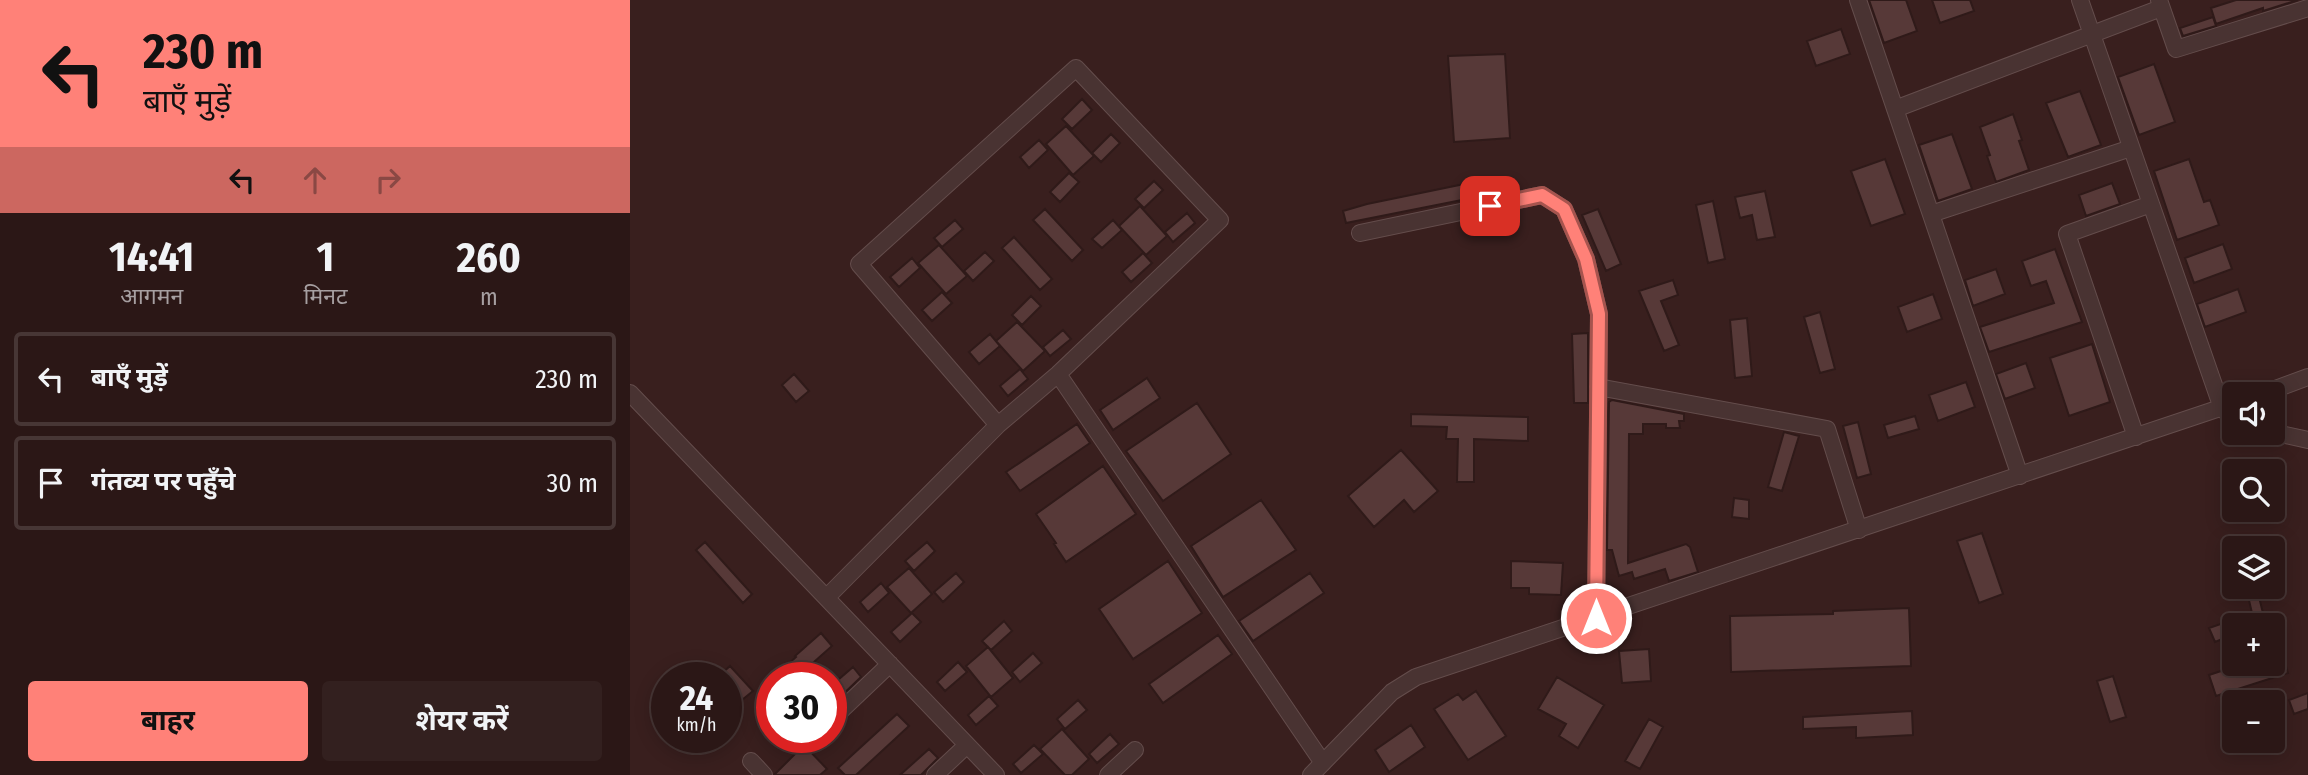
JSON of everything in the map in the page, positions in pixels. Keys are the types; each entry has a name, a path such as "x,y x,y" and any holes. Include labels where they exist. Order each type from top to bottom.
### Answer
{"street":[{"path":"1858,0 2020,476"},
{"path":"2080,0 2151,204 2222,390"},
{"path":"1895,109 2092,34 2160,4 2176,49 2308,8"},
{"path":"827,597 998,425 1058,374 1220,220 1076,68 859,264 998,425"},
{"path":"1931,214 2132,148"},
{"path":"1360,233 1542,195 1564,209 1586,259 1599,314 1596,618"},
{"path":"2136,437 2067,234 2151,204"},
{"path":"1058,374 1317,769 1392,692 1416,677 2222,408"},
{"path":"2285,386 2308,377"},
{"path":"1598,387 1827,429 1859,530"},
{"path":"630,393 996,775"},
{"path":"2285,435 2308,440"},
{"path":"847,705 890,664"},
{"path":"935,775 967,745"},
{"path":"1108,775 1135,750"},
{"path":"751,761 764,775"}],"building":[{"path":"1869,0 1906,0 1917,31 1884,43"},
{"path":"1932,0 1970,0 1974,11 1940,23"},
{"path":"2236,0 2298,0 2263,11 2263,8 2216,24 2211,8"},
{"path":"2213,17 2216,26 2183,36 2180,28"},
{"path":"1841,29 1850,54 1816,66 1807,41"},
{"path":"1505,54 1510,138 1454,142 1448,56"},
{"path":"2154,64 2175,122 2139,135 2118,77"},
{"path":"2080,91 2101,145 2068,157 2046,103"},
{"path":"1082,99 1092,110 1072,129 1062,119"},
{"path":"2013,114 2029,170 1996,182 1980,127"},
{"path":"1066,126 1094,156 1073,175 1046,144"},
{"path":"1111,134 1120,143 1101,162 1092,153"},
{"path":"1952,134 1972,189 1938,201 1919,145"},
{"path":"1039,140 1048,150 1029,168 1020,157"},
{"path":"1885,159 1905,214 1871,226 1851,171"},
{"path":"2189,159 2204,202 2210,200 2219,225 2177,240 2154,171"},
{"path":"1069,173 1079,182 1060,202 1050,192"},
{"path":"1154,181 1163,190 1144,208 1135,199"},
{"path":"1474,182 1477,197 1346,223 1343,211"},
{"path":"2112,183 2120,204 2086,216 2079,195"},
{"path":"1765,191 1775,237 1757,240 1752,215 1740,218 1735,197"},
{"path":"1713,201 1725,259 1708,263 1696,205"},
{"path":"1140,206 1167,236 1146,255 1119,226"},
{"path":"1045,209 1083,250 1072,261 1033,220"},
{"path":"1598,209 1621,264 1606,271 1582,215"},
{"path":"1187,213 1195,223 1173,242 1165,232"},
{"path":"955,220 963,229 942,247 934,238"},
{"path":"1113,220 1122,230 1102,248 1092,239"},
{"path":"1014,237 1052,279 1040,290 1002,248"},
{"path":"2223,244 2232,269 2194,283 2185,258"},
{"path":"939,245 967,276 946,294 918,263"},
{"path":"2055,249 2082,322 1989,352 1980,327 2054,303 2046,281 2031,286 2022,261"},
{"path":"985,252 994,261 973,281 964,271"},
{"path":"1143,253 1152,263 1131,282 1122,272"},
{"path":"912,258 920,268 899,287 890,277"},
{"path":"1996,269 2005,294 1973,306 1965,280"},
{"path":"1673,280 1678,295 1661,301 1679,345 1664,351 1639,291"},
{"path":"2238,289 2246,312 2205,327 2197,304"},
{"path":"942,292 952,303 932,321 922,310"},
{"path":"1933,294 1942,319 1907,332 1898,307"},
{"path":"1031,296 1041,306 1022,325 1012,315"},
{"path":"1820,312 1835,369 1820,373 1804,317"},
{"path":"1747,318 1752,376 1735,378 1730,320"},
{"path":"1017,322 1045,351 1023,371 996,341"},
{"path":"1063,330 1071,339 1050,356 1043,347"},
{"path":"1588,333 1588,403 1574,403 1572,334"},
{"path":"990,334 1000,346 979,364 969,352"},
{"path":"2092,344 2110,402 2069,416 2050,358"},
{"path":"2026,363 2035,388 2005,399 1996,374"},
{"path":"1020,369 1028,379 1008,396 1000,386"},
{"path":"794,374 809,391 796,402 782,385"},
{"path":"1147,378 1160,398 1113,430 1100,410"},
{"path":"1966,382 1975,407 1938,421 1929,395"},
{"path":"1612,400 1684,414 1684,421 1679,421 1680,428 1666,428 1666,424 1643,424 1643,434 1629,434 1628,563 1686,544 1690,547 1698,572 1669,581 1665,569 1634,579 1632,572 1619,576 1612,550 1607,550 1609,402"},
{"path":"1197,403 1231,454 1163,501 1126,451"},
{"path":"1411,414 1528,417 1528,441 1474,439 1474,482 1457,482 1458,439 1446,439 1447,427 1411,426"},
{"path":"1915,416 1919,429 1888,438 1884,425"},
{"path":"1858,422 1871,474 1857,478 1843,426"},
{"path":"1077,424 1090,443 1020,491 1006,472"},
{"path":"1784,432 1799,436 1782,491 1768,487"},
{"path":"1401,450 1438,491 1414,512 1404,500 1374,527 1348,496"},
{"path":"1103,466 1136,514 1066,562 1036,514"},
{"path":"1734,498 1749,500 1749,519 1732,517"},
{"path":"1261,500 1296,550 1223,597 1191,546"},
{"path":"1982,533 2003,594 1979,603 1957,541"},
{"path":"705,542 752,594 743,603 696,550"},
{"path":"927,542 935,551 914,571 905,561"},
{"path":"1168,561 1202,613 1133,659 1099,609"},
{"path":"1511,561 1563,563 1561,595 1529,594 1529,588 1511,588"},
{"path":"909,568 932,594 911,613 887,587"},
{"path":"956,573 964,582 943,602 934,592"},
{"path":"1310,573 1324,593 1253,641 1239,621"},
{"path":"881,583 889,593 868,612 860,602"},
{"path":"2249,599 2260,599 2263,613 2252,613"},
{"path":"1909,608 1911,666 1731,672 1730,616 1833,614 1833,611"},
{"path":"912,613 921,622 900,642 891,632"},
{"path":"1004,621 1012,631 991,650 982,641"},
{"path":"2222,623 2222,639 2215,642 2209,628"},
{"path":"821,633 832,646 814,662 790,662"},
{"path":"1218,635 1232,654 1163,703 1149,684"},
{"path":"988,647 1013,678 991,697 966,666"},
{"path":"1649,649 1651,681 1622,683 1619,651"},
{"path":"1033,653 1042,663 1020,682 1012,672"},
{"path":"958,662 967,672 945,691 937,682"},
{"path":"853,667 861,677 847,690 847,672"},
{"path":"2222,671 2222,676 2279,676 2235,690 2222,690 2222,694 2216,696 2209,675"},
{"path":"2113,676 2126,717 2110,722 2097,681"},
{"path":"1557,677 1604,705 1578,748 1559,736 1566,724 1538,709"},
{"path":"742,679 753,691 742,700"},
{"path":"1476,691 1506,736 1468,760 1434,709 1458,694 1463,700"},
{"path":"2308,693 2308,709 2294,714 2289,700"},
{"path":"989,696 998,706 976,725 968,715"},
{"path":"1078,700 1087,710 1065,729 1057,719"},
{"path":"1912,711 1913,735 1856,738 1856,727 1803,729 1803,717"},
{"path":"897,714 909,726 856,775 845,775 838,768"},
{"path":"1649,719 1663,727 1640,769 1625,761"},
{"path":"1411,725 1425,747 1389,772 1375,750"},
{"path":"1062,729 1089,759 1072,775 1065,775 1040,749"},
{"path":"1110,734 1119,744 1097,763 1089,754"},
{"path":"1034,745 1043,754 1021,773 1013,764"},
{"path":"929,749 938,758 921,775 900,775"},
{"path":"796,753 812,753 827,769 820,775 774,775"}],"route":[{"path":"1490,206 1542,195 1564,209 1586,259 1599,314 1596,618"}]}
